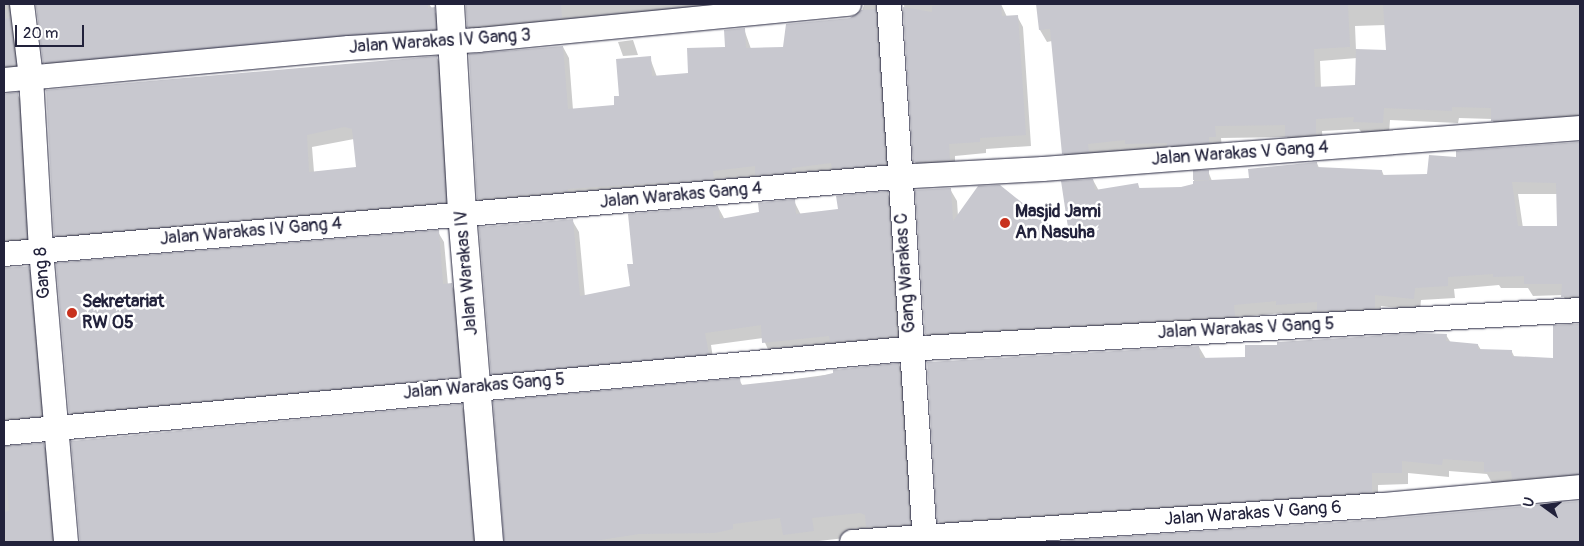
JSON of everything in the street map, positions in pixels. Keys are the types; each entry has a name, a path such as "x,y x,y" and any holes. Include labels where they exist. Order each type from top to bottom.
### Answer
{"street":[{"name":"Gang 8","path":"22,4 31,77 41,250 66,542"},
{"name":"Jalan Warakas IV","path":"450,4 462,213 489,542"},
{"name":"Jalan Warakas IV Gang 3","path":"4,80 452,42 849,4"},
{"name":"Gang Warakas C","path":"890,4 899,177 925,540"},
{"name":"Jalan Warakas V Gang 4","path":"899,177 1043,169 1580,128"},
{"name":"Jalan Warakas Gang 4","path":"462,213 899,177"},
{"name":"Jalan Warakas IV Gang 4","path":"4,254 462,213"},
{"name":"Jalan Warakas V Gang 5","path":"912,348 1580,310"},
{"name":"Jalan Warakas Gang 5","path":"4,433 477,387 912,348"},
{"name":"Jalan Warakas V Gang 6","path":"852,542 925,540 1382,505 1580,487"}],"building":[{"path":"36,4 428,4 428,8 435,7 436,29 43,63"},
{"path":"561,4 562,18 467,27 466,5"},
{"path":"1001,4 1002,16 1018,15 1026,135 980,138 980,142 949,144 950,160 913,162 903,7 932,12 932,6"},
{"path":"1036,4 1348,4 1350,47 1314,49 1315,87 1355,85 1356,49 1386,50 1383,4 1580,4 1580,114 1491,121 1491,108 1452,107 1452,111 1384,108 1383,123 1353,122 1354,117 1316,119 1316,134 1285,137 1285,125 1215,126 1216,137 1209,137 1209,143 1167,146 1167,143 1125,144 1125,140 1088,144 1089,152 1062,154 1050,29 1039,30"},
{"path":"876,9 886,164 832,169 831,163 792,168 792,172 755,175 755,166 713,171 714,179 568,189 568,191 477,199 469,54 563,46 568,109 614,105 614,96 619,96 616,59 651,56 652,76 688,73 687,48 725,47 724,30 745,28 746,48 783,47 786,24 850,18 861,10"},
{"path":"10,18 16,65 4,66 4,19"},
{"path":"437,56 446,202 54,236 46,90","holes":["344,127 352,129 356,167 309,172 307,135"]},
{"path":"18,92 27,238 4,240 4,94"},
{"path":"1580,142 1580,296 1561,297 1562,284 1524,284 1524,276 1493,277 1493,274 1448,277 1448,286 1415,288 1414,299 1375,295 1375,308 1317,311 1317,302 1276,305 1276,301 1234,305 1235,316 925,334 915,190 951,188 953,221 978,186 1000,185 1070,241 1061,181 1093,179 1095,190 1138,183 1139,188 1181,187 1193,184 1193,181 1249,178 1248,169 1317,162 1317,167 1382,170 1382,175 1427,174 1429,155 1456,157 1456,151","holes":["1512,182 1556,183 1557,226 1518,226"]},
{"path":"1193,170 1209,170 1209,180 1193,180"},
{"path":"888,191 897,336 830,342 829,336 762,343 761,325 705,333 709,354 491,374 479,227 573,219 580,296 630,286 627,264 633,264 628,214 718,206 720,219 759,212 758,203 795,199 796,214 838,209 836,196"},
{"path":"439,230 443,284 452,283 460,377 69,413 56,263"},
{"path":"29,266 41,416 4,419 4,268"},
{"path":"1580,324 1580,474 1512,479 1511,471 1484,472 1484,462 1443,459 1442,465 1402,461 1402,473 1372,473 1372,492 937,522 927,362 1199,346 1200,358 1245,357 1245,345 1277,345 1277,342 1420,333 1447,334 1446,341 1478,344 1478,349 1512,350 1512,356 1553,358 1553,325"},
{"path":"899,363 910,524 866,527 865,515 860,513 812,518 814,531 783,535 780,518 733,524 733,529 715,533 639,534 588,542 504,542 493,401 740,378 741,385 817,377 833,373 833,370"},
{"path":"462,404 473,542 80,542 71,441"},
{"path":"44,443 52,542 6,542 4,512 9,511 4,446"},
{"path":"1580,501 1580,542 1046,542 1383,519"}],"place":[{"name":"Masjid Jami An Nasuha","path":"1005,223"},
{"name":"Sekretariat RW 05","path":"72,313"}]}
